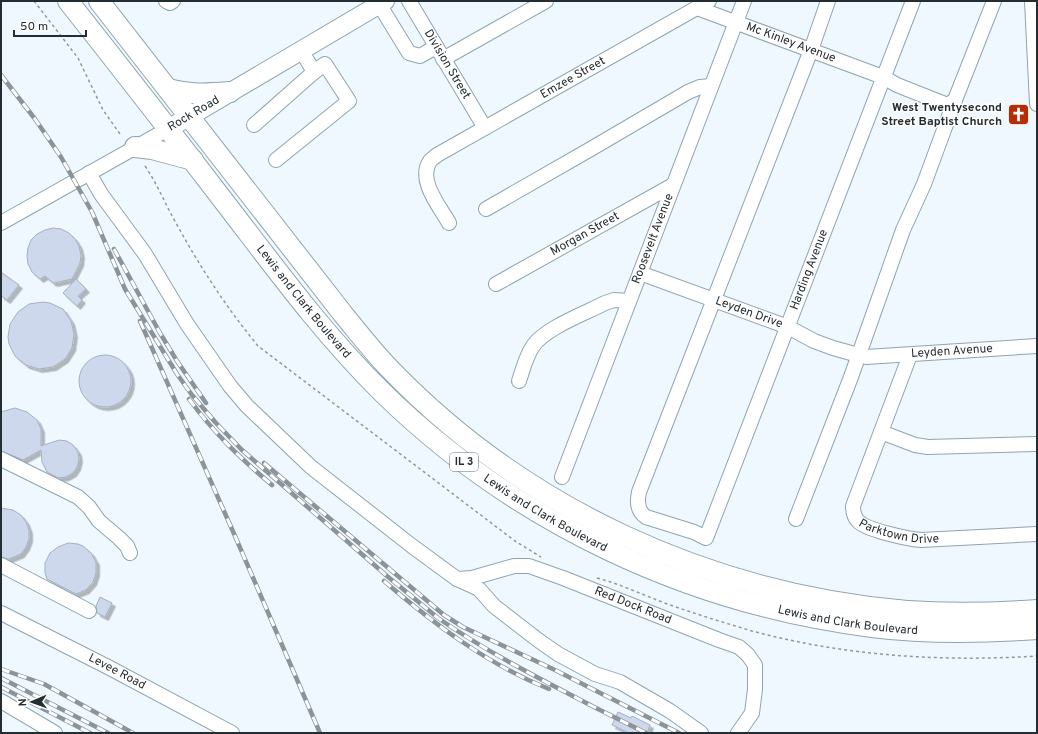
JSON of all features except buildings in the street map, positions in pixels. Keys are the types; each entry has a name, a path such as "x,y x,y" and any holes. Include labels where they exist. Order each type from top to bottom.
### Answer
{"highway":[{"name":"Lewis and Clark Boulevard","path":"68,1 193,160 313,317 383,393 415,423 477,472 509,494 562,526 626,559 706,590 783,612 828,621 907,630 956,633 1037,629"},
{"name":"Lewis and Clark Boulevard","path":"99,1 343,314 385,364 442,418 483,451 515,474 557,501 646,546 718,573 771,588 824,600 907,611 993,613 1037,610"},
{"path":"168,89 188,94 230,92"},
{"path":"128,141 193,160"}],"main road":[{"name":"Rock Road","path":"168,129 382,3"}],"street":[{"path":"166,1 170,3 173,1"},
{"name":"Division Street","path":"408,1 485,128"},
{"path":"382,3 409,52 420,56 440,53 546,1"},
{"name":"Roosevelt Avenue","path":"562,477 744,1"},
{"path":"714,300 811,50 828,1"},
{"name":"Harding Avenue","path":"714,300 638,498 639,510 646,517 694,532 706,538 913,1"},
{"path":"796,519 862,356 903,230 924,184 994,1"},
{"path":"1032,1 1037,104"},
{"name":"Mc Kinley Avenue","path":"703,4 736,22 883,77 897,85 945,104 949,104 955,100"},
{"name":"Emzee Street","path":"449,222 428,188 426,172 430,161 437,155 703,4"},
{"path":"301,50 314,72"},
{"path":"254,125 325,64 349,101 276,160"},
{"path":"486,209 688,92 700,87 711,86"},
{"name":"Rock Road","path":"1,223 89,173 128,141 168,129"},
{"path":"89,173 101,194 145,254 187,324 230,386 247,406 311,466 412,546 457,579 479,589 494,606 558,654 595,674 620,682 670,711 701,733"},
{"name":"Morgan Street","path":"496,284 673,184"},
{"name":"Leyden Drive","path":"640,273 788,327 814,341 862,356"},
{"path":"519,381 530,351 544,335 605,303 614,300 629,301"},
{"name":"Leyden Avenue","path":"862,356 910,355 1037,346"},
{"name":"Parktown Drive","path":"910,355 853,506 855,517 863,525 907,539 921,540 1037,534"},
{"path":"881,432 916,445 928,447 1037,444"},
{"path":"1,459 78,496 89,507 99,521 127,546 130,553"},
{"path":"1,565 89,611"},
{"name":"Red Dock Road","path":"457,579 472,578 514,566 529,566 739,647 748,655 755,665 755,689 752,713 738,733"},
{"name":"Levee Road","path":"1,613 108,667 232,733"},
{"path":"1,701 55,733"}],"path":[{"path":"34,1 78,58 103,110 128,141"}],"railway":[{"path":"1,75 35,119 61,157 92,212 125,289 177,374 192,395 216,423 242,450 387,576 438,618 495,654 594,707"},
{"path":"114,249 160,333 206,403"},
{"path":"140,321 320,733"},
{"path":"189,399 228,445 272,485"},
{"path":"264,463 444,615 463,627 555,670 679,733"},
{"path":"384,581 462,642 504,668 549,689"},
{"path":"1,669 44,684 133,733"},
{"path":"1,678 108,733"},
{"path":"1,687 90,733"},
{"path":"588,704 646,733"}],"place":[{"name":"West Twentysecond Street Baptist Church","path":"1018,115"}]}
